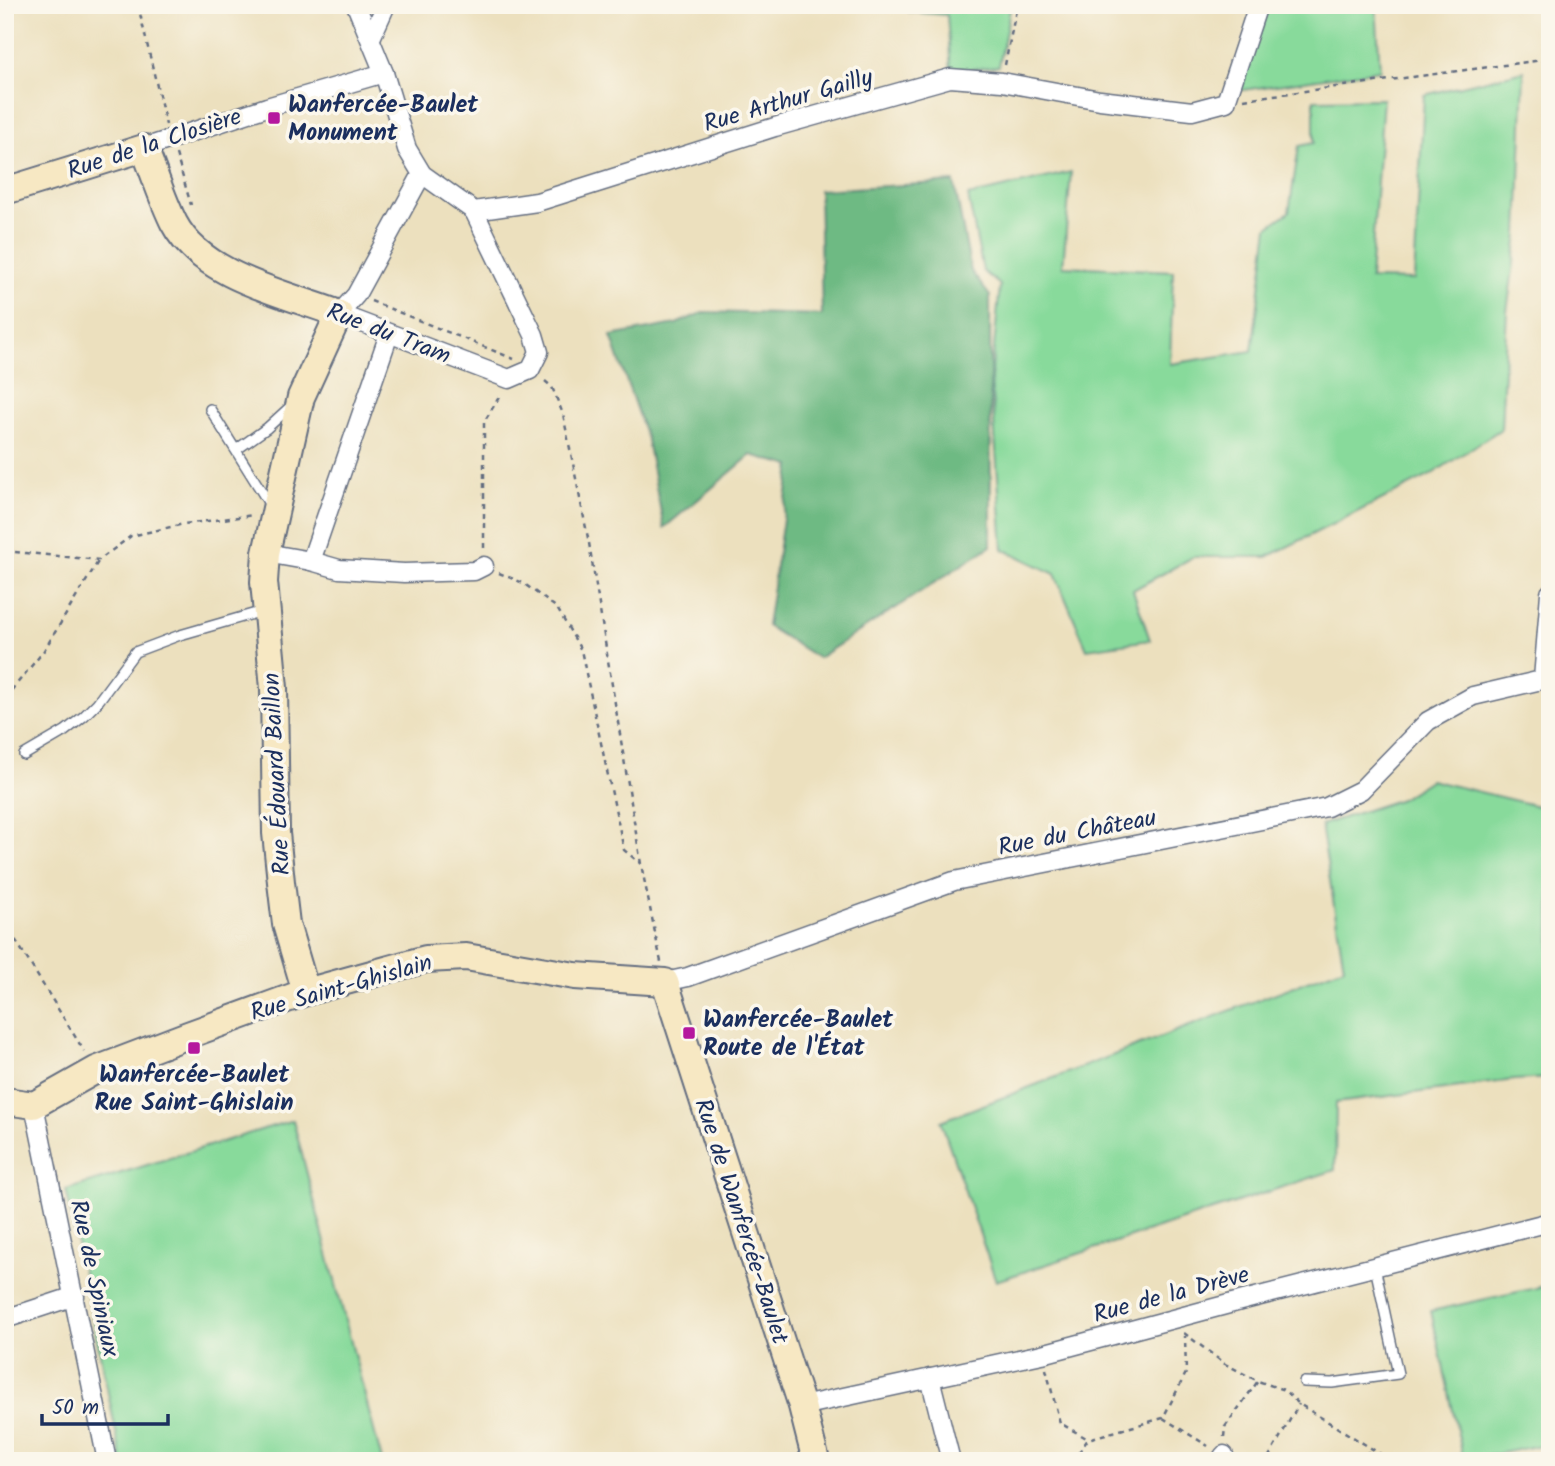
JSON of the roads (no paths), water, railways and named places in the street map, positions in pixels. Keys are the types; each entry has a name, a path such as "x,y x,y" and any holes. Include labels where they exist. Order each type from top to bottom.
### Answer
{"main road":[{"name":"Rue de la Closière","path":"5,191 145,148"},
{"name":"Rue du Tram","path":"145,148 175,224 206,258 259,286 348,304"},
{"name":"Rue Édouard Baillon","path":"306,992 286,924 281,882 276,833 274,700 264,582 266,553 300,397 348,304"},
{"name":"Rue Saint-Ghislain","path":"34,1105 96,1070 306,992 426,959 448,956 477,958 575,976 665,982"},
{"name":"Rue de Wanfercée-Baulet","path":"665,982 802,1406 816,1461"},
{"path":"5,1101 34,1105"}],"street":[{"path":"356,5 384,73 408,149 422,174 474,211"},
{"path":"371,38 386,5"},
{"name":"Rue Arthur Gailly","path":"474,211 537,202 775,127 950,78 1002,82 1100,100 1192,111 1226,102 1258,5"},
{"name":"Rue de la Closière","path":"145,148 267,107 384,73"},
{"name":"Rue Édouard Baillon","path":"348,304 422,174"},
{"name":"Rue du Tram","path":"348,304 389,334 509,379 530,370 539,352 534,335 474,211"},
{"path":"310,561 389,334"},
{"path":"266,553 340,569 404,573 474,571 484,566"},
{"path":"1546,678 1550,593"},
{"name":"Rue du Château","path":"665,982 688,977 954,881 1327,807 1362,790 1428,721 1473,696 1546,678"},
{"name":"Rue de Spiniaux","path":"34,1105 107,1461"},
{"name":"Rue de la Drève","path":"802,1406 1042,1354 1550,1222"},
{"path":"5,1319 75,1296"},
{"path":"930,1378 951,1461"}],"lane":[{"path":"236,450 267,428 300,397"},
{"path":"209,409 275,512"},
{"path":"24,755 84,716 135,652 180,635 266,610"},
{"path":"1304,1381 1332,1383 1398,1374 1375,1267"}],"place":[{"name":"Wanfercée-Baulet Monument","path":"274,118"},
{"name":"Wanfercée-Baulet Route de l'État","path":"689,1033"},
{"name":"Wanfercée-Baulet Rue Saint-Ghislain","path":"194,1048"}]}
